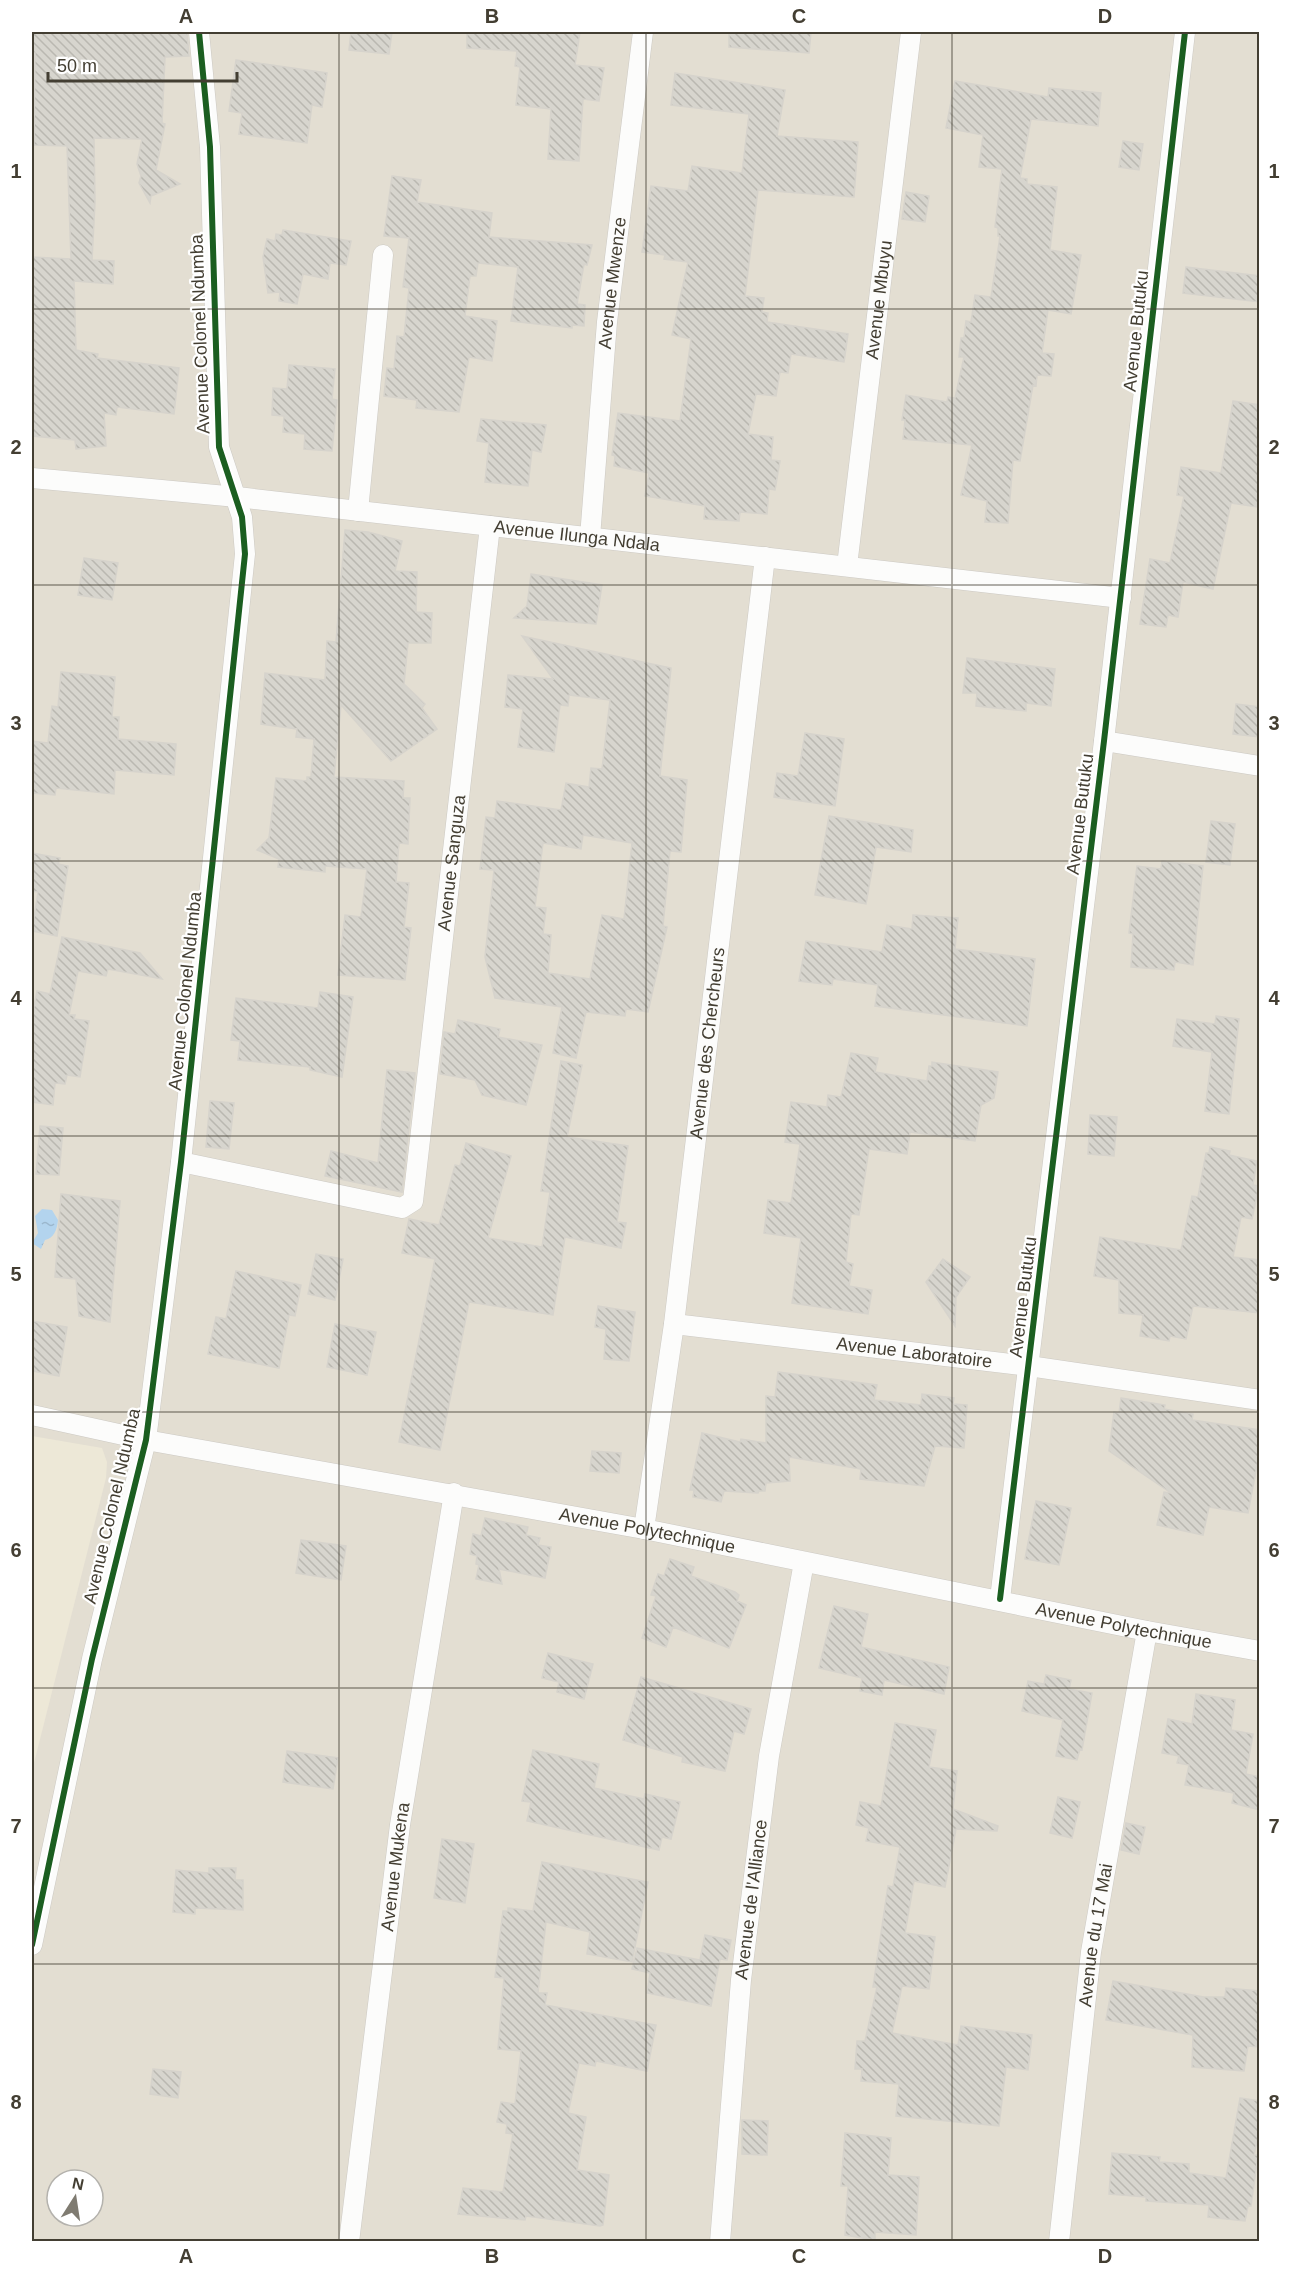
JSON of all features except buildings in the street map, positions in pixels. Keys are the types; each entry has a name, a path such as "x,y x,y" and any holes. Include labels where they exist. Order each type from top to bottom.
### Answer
{"street":[{"name":"Avenue Colonel Ndumba","path":"32,1945 92,1659 146,1440 181,1162 244,566 242,517 219,447 210,147 200,32"},
{"name":"Avenue Mwenze","path":"590,537 607,322 643,32"},
{"name":"Avenue Mbuyu","path":"847,566 911,32"},
{"name":"Avenue Butuku","path":"1000,1599 1121,598 1185,32"},
{"path":"358,511 383,255"},
{"name":"Avenue Ilunga Ndala","path":"32,478 237,497 1121,598"},
{"name":"Avenue Sanguza","path":"181,1162 402,1208 413,1201 490,526"},
{"name":"Avenue des Chercheurs","path":"644,1529 674,1324 765,557"},
{"path":"1104,741 1260,766"},
{"name":"Avenue Laboratoire","path":"674,1324 1029,1366 1260,1400"},
{"name":"Avenue Polytechnique","path":"32,1415 146,1440 454,1493 644,1529 1000,1599 1147,1631 1260,1651"},
{"name":"Avenue Mukena","path":"349,2241 400,1826 454,1493"},
{"name":"Avenue de l'Alliance","path":"720,2241 741,1980 769,1756 804,1562"},
{"name":"Avenue du 17 Mai","path":"1059,2241 1091,1952 1147,1631"}],"shaded area":[{"path":"32,32 1259,32 1259,2241 32,2242"},
{"path":"32,1436 102,1448 107,1462 106,1478 32,1771"}],"water":[{"path":"42,1209 52,1210 58,1220 54,1233 45,1240 41,1249 32,1243 38,1233 35,1216"}],"cycle path":[{"path":"32,1945 92,1659 146,1440 181,1162 245,554 242,517 219,447 210,147 199,32"},
{"path":"1000,1599 1104,741 1185,32"}]}
